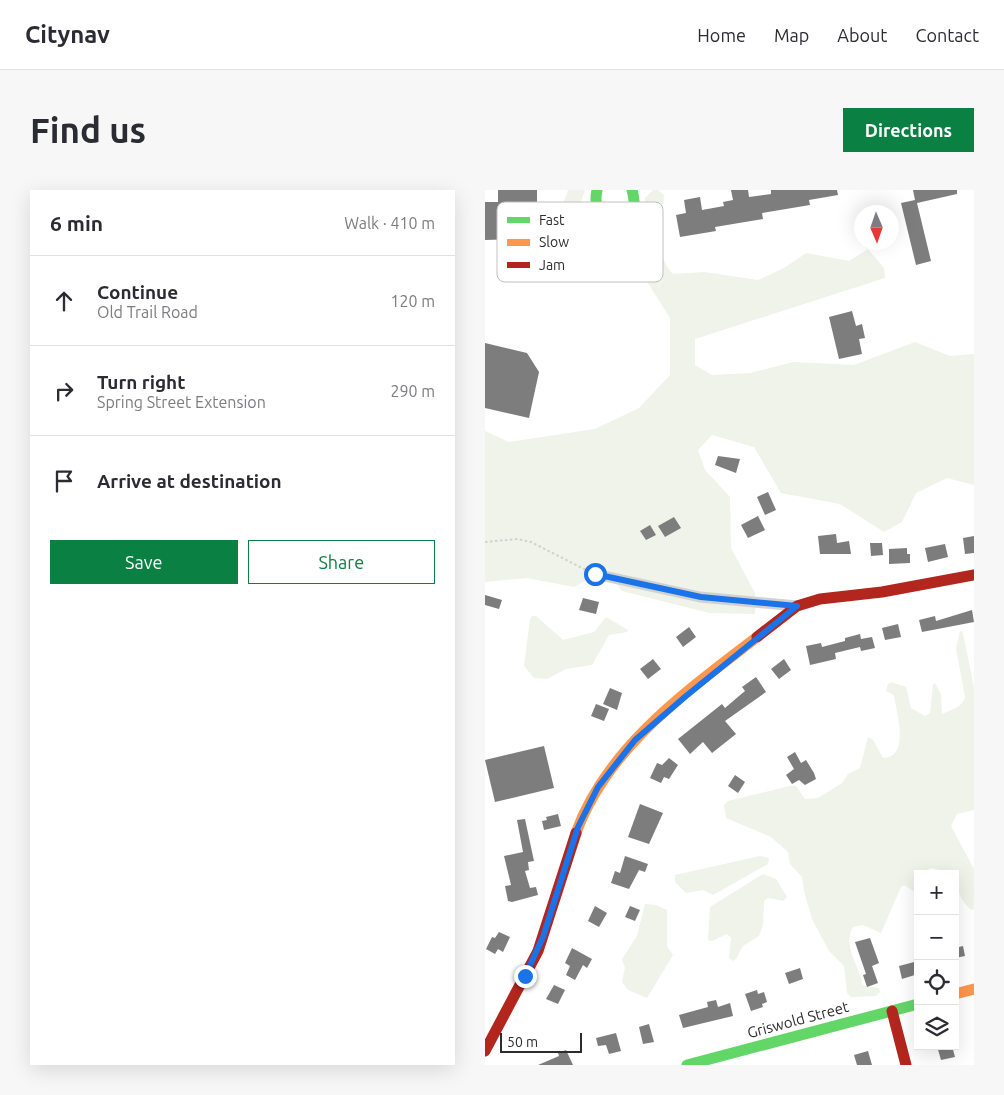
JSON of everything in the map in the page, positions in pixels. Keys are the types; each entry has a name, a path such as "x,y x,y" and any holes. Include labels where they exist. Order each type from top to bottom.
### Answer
{"street":[{"path":"595,574 701,597 797,606"},
{"path":"485,1051 543,937 578,827 598,787 635,740 797,606 819,599 883,592 974,575"},
{"path":"959,993 974,989"},
{"name":"Griswold Street","path":"687,1065 914,1005"},
{"path":"892,1011 906,1065"}],"path":[{"path":"485,542 517,539 531,542 595,574"}],"shaded area":[{"path":"568,190 585,190 581,202 564,202"},
{"path":"653,190 658,190 664,195 663,206 663,202 645,202 645,198"},
{"path":"869,250 884,268 885,278 695,339 695,365 712,375 750,373 793,362 854,365 915,342 950,356 974,354 974,485 947,478 916,493 902,522 884,532 840,504 781,493 754,447 712,435 698,450 705,470 730,497 731,548 755,593 755,614 709,613 622,591 606,570 574,587 527,578 485,582 485,431 509,442 595,429 639,408 670,375 670,318 647,282 663,282 663,257 673,274 704,272 758,280 784,268 806,253 849,261"},
{"path":"532,616 536,616 563,640 594,632 605,618 628,630 627,632 609,635 592,665 566,669 547,679 534,678 524,666 530,619"},
{"path":"960,631 963,633 974,688 974,810 957,814 951,826 974,869 974,909 971,910 959,894 959,870 930,868 927,870 914,870 914,891 904,885 901,887 881,933 863,925 853,927 849,941 850,948 862,984 879,988 880,992 876,996 851,997 847,993 844,966 829,951 812,919 802,877 790,864 788,852 771,837 726,818 724,805 728,801 790,786 796,786 805,799 818,798 842,783 848,774 860,768 868,737 873,740 883,758 892,756 897,750 900,733 894,695 886,691 888,684 891,682 906,687 911,708 925,716 930,713 933,685 935,683 941,694 942,714 953,710 962,703 965,697 956,648"},
{"path":"760,856 769,858 768,864 713,895 703,890 686,893 675,882 675,875"},
{"path":"763,874 776,879 787,897 783,901 768,898 764,901 763,925 759,936 743,946 733,961 729,958 731,938 727,934 712,941 708,940 710,907"},
{"path":"645,904 656,905 667,910 667,946 673,955 647,998 628,990 622,982 625,968 622,959 637,936"}],"building":[{"path":"498,190 537,190 537,202 498,202"},
{"path":"731,190 748,190 749,197 771,194 771,190 837,190 838,195 809,200 810,205 762,213 763,219 715,227 716,231 680,237 676,215 686,213 684,200 700,197 702,210 724,206 723,202 733,200"},
{"path":"913,190 957,190 957,194 917,203 931,261 916,265 901,203 915,200"},
{"path":"485,202 497,202 497,240 485,240"},
{"path":"852,311 856,326 862,324 865,338 859,339 862,354 839,359 829,317"},
{"path":"485,343 527,353 539,372 529,418 485,408"},
{"path":"718,456 740,459 736,473 715,465"},
{"path":"768,492 776,510 765,515 757,497"},
{"path":"758,516 765,530 748,538 741,525"},
{"path":"674,517 681,528 665,537 658,526"},
{"path":"650,525 656,535 646,540 640,531"},
{"path":"836,534 837,543 849,541 851,554 820,554 818,536"},
{"path":"974,536 974,553 965,554 963,538"},
{"path":"870,543 882,543 883,555 871,556"},
{"path":"945,544 948,557 928,562 925,548"},
{"path":"907,548 907,554 910,554 910,563 889,564 889,549"},
{"path":"485,595 502,600 499,609 485,605"},
{"path":"583,598 599,602 596,614 579,610"},
{"path":"972,610 974,622 922,632 919,620 935,616 936,621"},
{"path":"898,624 901,637 885,640 882,628"},
{"path":"689,627 696,637 683,647 676,637"},
{"path":"860,634 861,639 872,637 875,648 861,651 860,647 835,653 836,659 810,665 806,646 821,643 822,647 845,641 845,638"},
{"path":"653,659 661,669 648,679 640,669"},
{"path":"784,659 791,670 779,679 771,669"},
{"path":"756,677 766,692 725,721 736,734 712,753 703,742 690,754 678,739 722,704 725,708 745,691 742,687"},
{"path":"610,688 622,693 617,710 603,704"},
{"path":"596,704 609,709 604,721 591,716"},
{"path":"544,746 554,788 495,802 485,760"},
{"path":"795,752 801,763 806,760 816,779 805,785 799,780 792,784 786,775 794,769 787,757"},
{"path":"669,758 678,765 669,779 664,777 661,783 650,778 657,763 662,765"},
{"path":"735,775 745,782 738,793 728,786"},
{"path":"640,804 663,813 649,844 628,837"},
{"path":"558,814 561,826 544,830 542,821 547,820 546,817"},
{"path":"525,819 534,861 528,862 529,870 525,871 530,888 536,887 538,895 512,902 508,901 505,886 511,885 504,856 523,852 517,820"},
{"path":"625,856 648,864 645,872 639,870 629,889 611,883 615,871 620,873"},
{"path":"595,906 607,913 599,927 588,921"},
{"path":"630,906 640,910 635,921 625,917"},
{"path":"499,932 510,937 503,952 498,949 495,954 486,949 492,937 495,938"},
{"path":"870,938 879,963 872,966 878,983 867,987 863,975 866,974 855,942"},
{"path":"963,946 965,956 959,957 959,947"},
{"path":"572,948 592,959 587,968 583,965 575,980 566,975 570,966 565,963"},
{"path":"914,962 914,975 902,979 899,966"},
{"path":"800,968 803,979 789,984 785,973"},
{"path":"554,985 565,990 558,1004 546,999"},
{"path":"757,990 758,994 764,992 767,1002 762,1004 763,1007 751,1011 745,994"},
{"path":"716,1000 718,1007 730,1003 733,1016 683,1028 679,1015 708,1007 707,1002"},
{"path":"649,1024 654,1042 643,1044 639,1027"},
{"path":"616,1033 621,1051 609,1054 606,1045 598,1046 596,1038"},
{"path":"566,1050 573,1065 538,1065 559,1056 558,1053"},
{"path":"938,1050 953,1050 955,1057 941,1060"},
{"path":"868,1051 872,1065 857,1065 854,1055"}],"traffic: fast":[{"path":"596,202 597,190"},
{"path":"632,190 634,202"},
{"path":"687,1065 914,1005"}],"traffic: slow":[{"path":"576,833 590,802 628,747 677,700 757,637"},
{"path":"959,993 974,989"}],"traffic: jam":[{"path":"757,637 797,606 820,599 882,592 974,575"},
{"path":"485,1051 538,951 576,833"},
{"path":"892,1011 906,1065"}],"route":[{"path":"525,976 543,937 578,827 598,787 635,740 797,606 701,597 595,574"}]}
